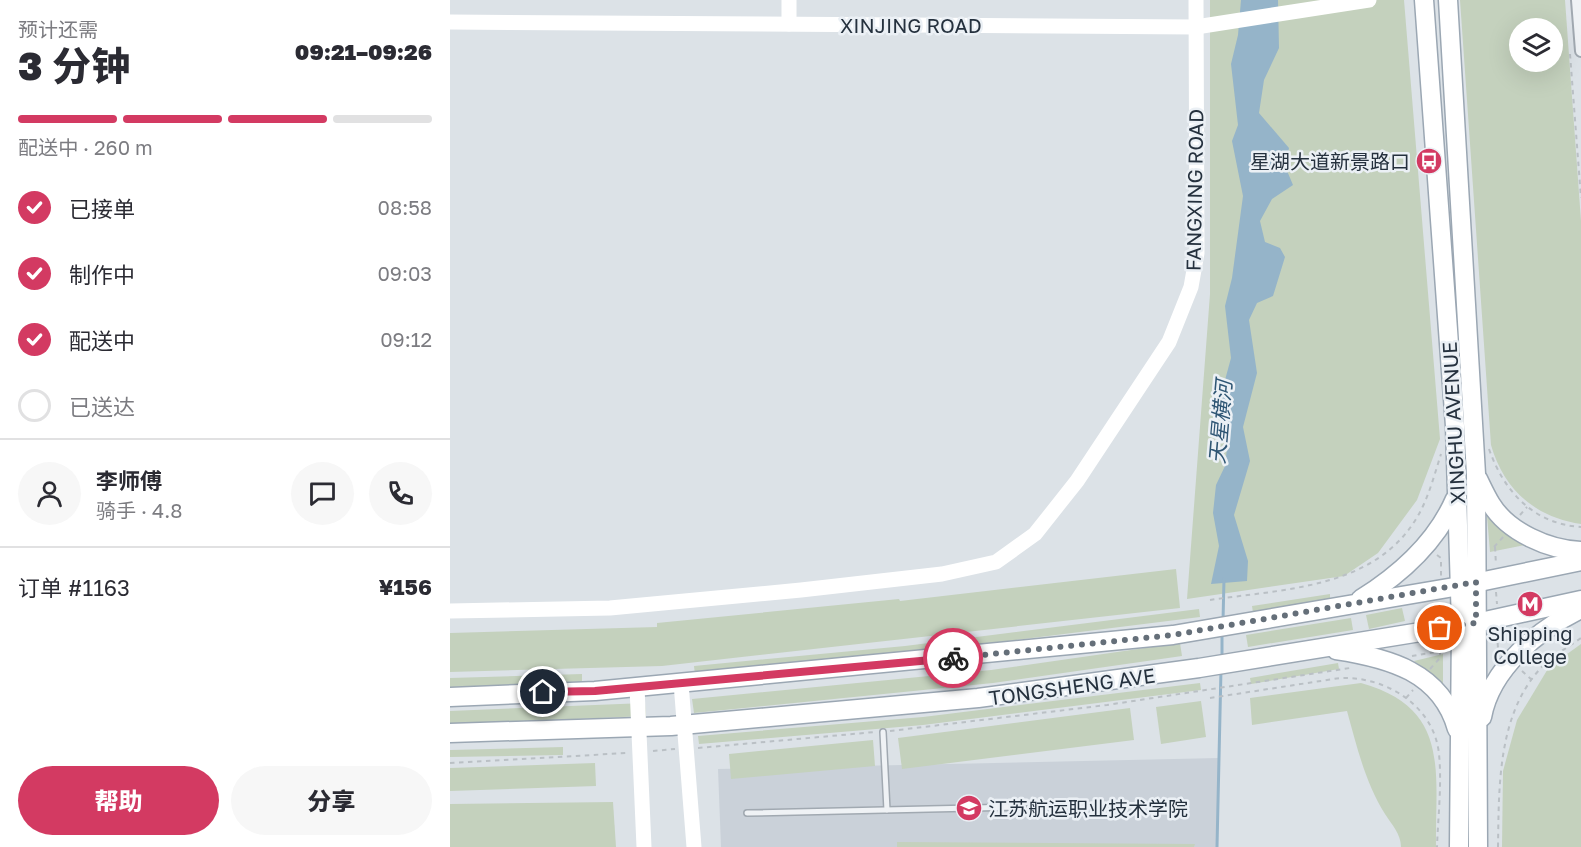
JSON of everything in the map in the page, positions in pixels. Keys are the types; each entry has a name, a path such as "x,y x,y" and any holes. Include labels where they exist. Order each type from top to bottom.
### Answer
{"main road":[{"name":"XINGHU AVENUE","path":"1424,0 1458,492 1468,584 1469,740 1478,847"},
{"name":"XINGHU AVENUE","path":"1448,0 1476,474 1468,584"},
{"path":"1476,474 1492,506 1515,529 1539,541 1581,551"},
{"path":"1354,604 1381,587 1425,547 1445,522 1458,492"},
{"path":"450,697 637,687 1173,635 1441,589 1581,561"},
{"name":"TONGSHENG AVE","path":"450,733 685,725 978,698 1199,668 1323,648 1469,624 1581,600"},
{"path":"1469,740 1502,674 1532,639 1559,620 1581,609"},
{"path":"1323,648 1356,653 1407,667 1431,685 1452,712 1469,740"},
{"name":"XINGHU AVENUE","path":"1459,847 1469,740"}],"street":[{"path":"789,0 789,24"},
{"name":"FANGXING ROAD","path":"450,611 642,605 930,575 996,562 1035,534 1077,482 1169,342 1191,287 1197,253 1196,0"},
{"name":"XINJING ROAD","path":"450,22 1196,27 1369,0"},
{"path":"1577,0 1581,51"},
{"path":"681,683 694,847"},
{"path":"637,687 644,847"}],"lane":[{"path":"883,732 887,810"},
{"path":"747,813 1023,807"}],"path":[{"path":"1569,46 1581,198"},
{"path":"1489,440 1497,470 1515,498 1539,516 1563,526 1581,527"},
{"path":"1210,600 1320,583 1354,573 1381,557 1405,532 1421,508 1444,444"},
{"path":"1405,532 1441,558 1440,658 1406,698"},
{"path":"1498,847 1500,772 1512,720 1524,692 1546,663 1581,638"},
{"path":"1210,698 1261,689 1360,677 1389,686 1416,705 1432,729 1439,754 1437,847"},
{"path":"450,763 640,752 883,732 1199,692 1257,681"}],"shaded area":[{"name":"江苏航运职业技术学院","path":"1219,758 1217,847 721,847 718,769"}],"green space":[{"path":"1210,0 1404,0 1440,439 1417,500 1378,553 1344,576 1187,599 1210,294"},
{"path":"1460,0 1565,0 1581,221 1581,524 1549,515 1524,499 1513,488 1497,461 1491,445"},
{"path":"1487,516 1525,545 1490,552"},
{"path":"1176,569 1180,608 662,666 450,672 450,633 657,627 657,623 899,599 900,601"},
{"path":"1330,594 1330,600 1253,613 1252,606"},
{"path":"1402,608 1405,621 1369,629 1366,615"},
{"path":"1199,609 1200,617 905,654 695,675 694,666 905,646"},
{"path":"1351,618 1353,630 1248,647 1246,635"},
{"path":"1180,643 1182,656 993,683 694,713 692,699 991,670"},
{"path":"1581,644 1581,847 1502,847 1503,771 1517,720 1549,667"},
{"path":"1443,654 1443,684 1414,661"},
{"path":"1338,663 1339,669 1251,684 1250,678"},
{"path":"582,674 582,683 450,687 450,678"},
{"path":"1200,683 1201,690 923,725 699,744 698,736 923,717"},
{"path":"1361,683 1390,694 1411,708 1424,726 1432,746 1436,768 1436,847 1401,847 1398,834 1378,802 1367,777 1347,711 1252,725 1250,698"},
{"path":"1201,701 1206,737 1161,744 1156,707"},
{"path":"645,703 646,716 450,724 450,711"},
{"path":"1130,708 1134,740 902,769 898,738"},
{"path":"873,740 875,766 731,779 729,754"},
{"path":"563,747 563,755 450,757 450,750"},
{"path":"595,763 596,786 450,791 450,768"},
{"path":"613,802 616,847 450,847 450,804"},
{"path":"897,842 1195,844 1194,847 897,847"}],"water":[{"path":"1241,0 1278,0 1279,48 1264,80 1259,113 1289,148 1285,166 1293,185 1272,199 1260,221 1265,242 1280,248 1285,257 1273,296 1257,303 1249,320 1257,373 1243,427 1250,461 1234,515 1248,561 1247,581 1211,584 1219,546 1213,513 1216,485 1225,466 1227,448 1220,426 1222,391 1231,358 1225,306 1232,278 1243,196 1232,141 1238,125 1231,64 1238,35"}],"waterway":[{"name":"天星横河","path":"1223,621 1224,579"},
{"name":"天星横河","path":"1222,633 1222,657"},
{"name":"天星横河","path":"1217,847 1221,669"}],"way so far":[{"path":"953,658 1173,635 1476,582 1476,623 1440,628"}],"place":[{"name":"星湖大道新景路口","path":"1429,161"},
{"name":"Shipping College","path":"1530,604"},
{"name":"江苏航运职业技术学院","path":"969,808"}],"route":[{"path":"543,692 595,691 953,658"}]}
